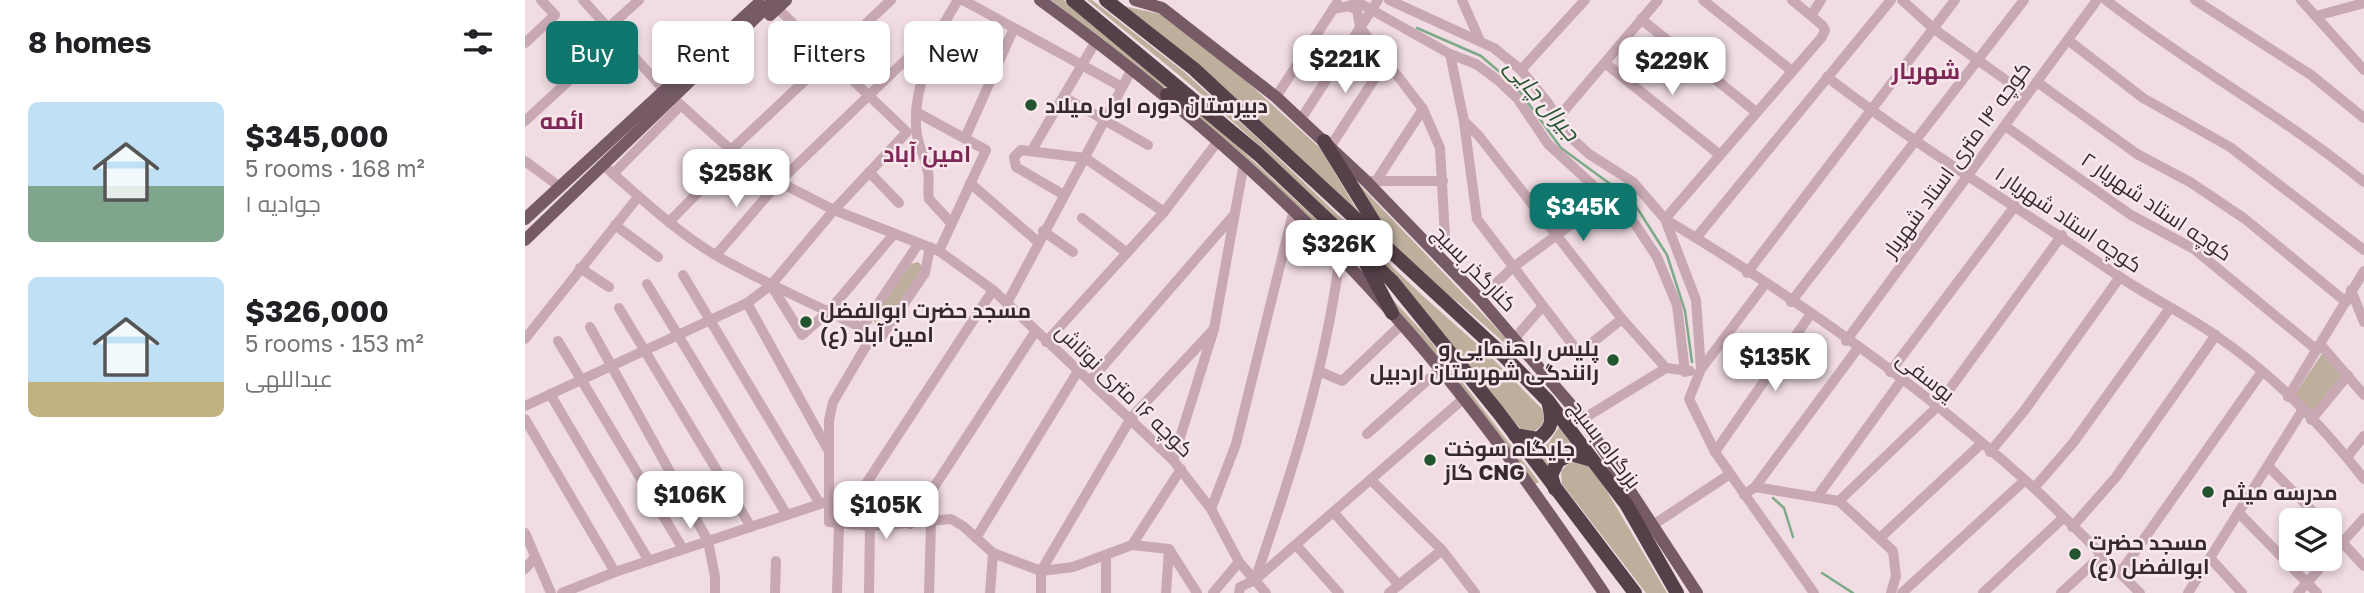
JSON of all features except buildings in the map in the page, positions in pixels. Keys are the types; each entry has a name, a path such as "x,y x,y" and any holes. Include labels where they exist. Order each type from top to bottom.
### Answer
{"highway":[{"path":"1073,0 1258,154 1392,281 1515,435 1635,593"},
{"name":"بزرگراه بسیج","path":"1106,0 1194,69 1548,401 1626,504 1677,593"},
{"path":"1167,95 1205,109"},
{"path":"1327,144 1395,256"},
{"path":"1358,249 1397,318"},
{"path":"1515,435 1538,439 1550,430 1553,419 1548,401"},
{"path":"1558,495 1552,475 1558,461 1571,454 1593,461"}],"main road":[{"path":"727,21 750,0"},
{"path":"742,21 761,0"},
{"path":"1040,0 1167,95 1294,209 1340,256 1397,318 1524,474 1604,593"},
{"name":"کنارگذر بسیج","path":"1135,0 1162,8 1276,97 1371,181 1515,338 1583,419 1697,593"},
{"path":"754,27 779,3"},
{"path":"753,21 779,3"},
{"path":"525,240 608,169 683,84"},
{"path":"525,219 560,187 673,98"}],"street":[{"path":"525,43 555,15 541,0"},
{"name":"کوچه ۱۶ متری نوتاش","path":"583,0 602,21"},
{"path":"621,21 639,0"},
{"path":"869,21 891,0"},
{"path":"945,21 961,0 1122,87"},
{"path":"1354,0 1450,54 1476,64 1499,80 1517,98 1548,144 1635,224 1668,280 1677,305 1685,372"},
{"path":"1301,119 1378,0"},
{"path":"1462,0 1480,41"},
{"path":"1521,71 1585,0"},
{"path":"1557,119 1658,0"},
{"path":"1703,0 1792,71"},
{"path":"1665,219 1825,30 1812,14 1792,0"},
{"path":"1812,14 1821,0"},
{"path":"1696,238 1891,0"},
{"path":"1902,0 1934,29 2027,95"},
{"path":"1747,273 1955,0"},
{"path":"1791,302 1979,62 2024,0"},
{"name":"کوچه ۱۴ متری استاد شهریار","path":"1846,341 2097,0"},
{"path":"2106,0 2159,41 2278,116 2364,182"},
{"path":"2195,0 2311,75 2364,117"},
{"path":"2301,0 2364,70"},
{"path":"1383,18 1396,1 1480,41 1521,71 1566,133 1588,154 1633,182 1665,219 1696,300 1701,369"},
{"path":"779,3 795,21"},
{"path":"2316,16 2364,3"},
{"path":"1276,97 1336,4 1357,10 1361,18 1360,27 1423,108 1440,148 1445,237"},
{"path":"1641,19 1756,112"},
{"path":"965,138 1014,28"},
{"path":"2068,40 2143,98 2230,146 2364,250"},
{"path":"1032,150 1096,41"},
{"path":"1450,54 1464,121 1477,219 1511,268 1579,353 1622,319"},
{"path":"2353,58 2364,54"},
{"name":"کوچه ۱۶ متری نوتاش","path":"638,60 673,98 734,152 779,182 834,210 935,249 993,290 1173,460 1212,509 1239,562 1266,593"},
{"path":"1327,144 1386,61"},
{"path":"716,255 779,182 904,62"},
{"path":"1605,64 1720,155"},
{"path":"1007,303 1037,241 1133,67"},
{"name":"کوچه استاد شهریار ۱","path":"1827,76 1916,142 2063,235 2120,277 2216,335 2288,397 2347,457 2364,479"},
{"path":"2037,82 2137,154 2190,182 2245,219 2346,302"},
{"path":"525,121 561,84"},
{"path":"669,222 803,84"},
{"path":"525,406 747,303 771,285 834,210 907,132 856,84"},
{"path":"923,84 916,112 917,135 928,171 929,199 951,223"},
{"path":"1064,97 1148,145"},
{"path":"1371,181 1423,108"},
{"path":"916,112 986,150 925,273 882,336 866,346 833,402 829,420 825,502 829,522 870,526 957,521 993,553 1041,572 1106,557 1132,545 1169,549"},
{"path":"1464,121 1479,136 1622,319 1665,368 1685,372 1701,369"},
{"name":"کوچه استاد شهریار ۲","path":"2005,126 2131,215 2194,249 2318,347 2348,375 2364,395"},
{"path":"1046,342 1164,212 1218,141"},
{"path":"1064,195 1016,167 1014,157 1021,150 1032,150 1085,158 1164,212"},
{"path":"525,161 560,187"},
{"path":"1173,460 1214,328 1244,163"},
{"path":"608,169 669,222 716,255 771,285 862,328"},
{"path":"869,172 899,204"},
{"path":"1371,181 1443,181"},
{"path":"970,183 1037,241"},
{"path":"525,339 638,197"},
{"path":"1480,299 1511,268 1608,198"},
{"path":"1890,372 2015,206"},
{"path":"1212,509 1236,444 1294,209"},
{"path":"1090,381 1233,216"},
{"path":"1082,218 1127,253"},
{"name":"یوسفی","path":"1665,219 1858,348 1936,408 2033,488 2140,593"},
{"path":"615,225 658,257"},
{"path":"1043,231 1073,252"},
{"path":"771,285 802,335 829,311 894,234"},
{"path":"1839,501 1936,408 2063,235"},
{"path":"866,346 862,328 919,243"},
{"path":"1255,580 1297,458 1321,372 1340,256"},
{"path":"580,268 609,287"},
{"path":"2288,397 2364,271"},
{"path":"683,275 825,502"},
{"path":"1990,452 2024,411 2120,277"},
{"path":"647,284 787,514"},
{"path":"1765,284 1701,369 1689,399 1715,452 1814,593"},
{"path":"837,593 839,525 993,290"},
{"path":"2351,290 2364,322"},
{"path":"747,303 829,452"},
{"path":"1515,338 1542,307"},
{"path":"619,308 751,527"},
{"path":"2033,488 2073,443 2170,308"},
{"path":"1715,452 1810,315"},
{"path":"1321,372 1342,381 1397,318"},
{"path":"590,327 708,541 715,577 715,593"},
{"path":"1041,593 1041,572 1131,418 1214,328"},
{"path":"910,524 1035,332"},
{"path":"2072,527 2116,477 2216,335"},
{"path":"558,341 683,549"},
{"path":"1744,495 1755,487 1858,348"},
{"path":"1583,419 1665,368"},
{"path":"1367,434 1439,370"},
{"path":"976,538 1078,371"},
{"path":"2120,573 2261,373"},
{"path":"2311,420 2348,375"},
{"path":"1817,498 1901,381"},
{"path":"550,394 649,561"},
{"path":"1239,593 1240,587 1255,580 1462,400"},
{"path":"2188,593 2240,514 2302,411"},
{"path":"525,419 615,572"},
{"path":"2347,457 2364,436"},
{"path":"1881,537 1981,444"},
{"path":"2269,467 2309,508"},
{"path":"1132,545 1181,469"},
{"path":"1653,525 1730,474"},
{"path":"1371,480 1442,550 1475,593"},
{"path":"1902,593 2024,481"},
{"path":"1755,487 1839,501 1881,537 1893,551 1896,576 1891,593"},
{"path":"562,593 615,572 825,502"},
{"path":"1334,513 1399,585"},
{"path":"2240,514 2317,593"},
{"path":"1983,593 2063,518"},
{"path":"2298,593 2364,518"},
{"path":"929,593 931,523"},
{"path":"869,593 870,526"},
{"path":"525,533 551,593"},
{"path":"2344,542 2364,566"},
{"path":"1296,545 1339,593"},
{"path":"1166,593 1169,549"},
{"path":"1169,549 1197,593"},
{"path":"1389,593 1442,550"},
{"path":"990,593 993,553"},
{"path":"2061,593 2101,556"},
{"path":"525,569 535,557"},
{"path":"1106,557 1106,593"},
{"path":"2211,559 2242,593"},
{"path":"775,593 776,561"},
{"path":"1213,593 1239,562"}],"shaded area":[{"path":"1051,0 1064,0 1177,92 1159,85"},
{"path":"1087,0 1092,0 1183,71 1487,353 1542,409 1544,420 1539,428 1533,432 1523,431 1470,375 1342,229 1261,147"},
{"path":"1119,5 1164,15 1246,81 1320,148 1360,215"},
{"path":"1182,106 1206,117 1334,236 1349,253 1363,277"},
{"path":"1351,176 1539,373 1460,304 1414,270 1390,240"},
{"path":"918,262 923,267 885,325 875,324 873,317 911,264"},
{"path":"1382,288 1430,340 1539,482 1535,484 1395,310"},
{"path":"2323,352 2344,372 2311,413 2294,396"},
{"path":"1559,427 1574,448 1548,472 1532,450 1548,444"},
{"path":"1571,461 1587,462 1595,471 1667,593 1646,593 1562,484 1561,471"}],"waterway":[{"name":"جیرال چایی","path":"1417,28 1481,56 1515,85 1561,148 1632,200 1667,255 1685,311 1692,362"},
{"name":"جیرال چایی","path":"1773,498 1784,508 1793,537"},
{"name":"جیرال چایی","path":"1822,573 1853,593"}],"place":[{"name":"دبیرستان دوره اول میلاد","path":"1031,105"},
{"name":"مسجد حضرت ابوالفضل (ع) امین آباد","path":"806,322"},
{"name":"پلیس راهنمایی و رانندگی شهرستان اردبیل","path":"1613,360"},
{"name":"جایگاه سوخت گاز CNG","path":"1430,460"},
{"name":"مدرسه میثم","path":"2208,492"},
{"name":"مسجد حضرت ابوالفضل (ع)","path":"2075,554"}],"district":[{"name":"شهریار","path":"1926,70"},
{"name":"ائمه","path":"562,120"},
{"name":"امین آباد","path":"927,153"}]}
